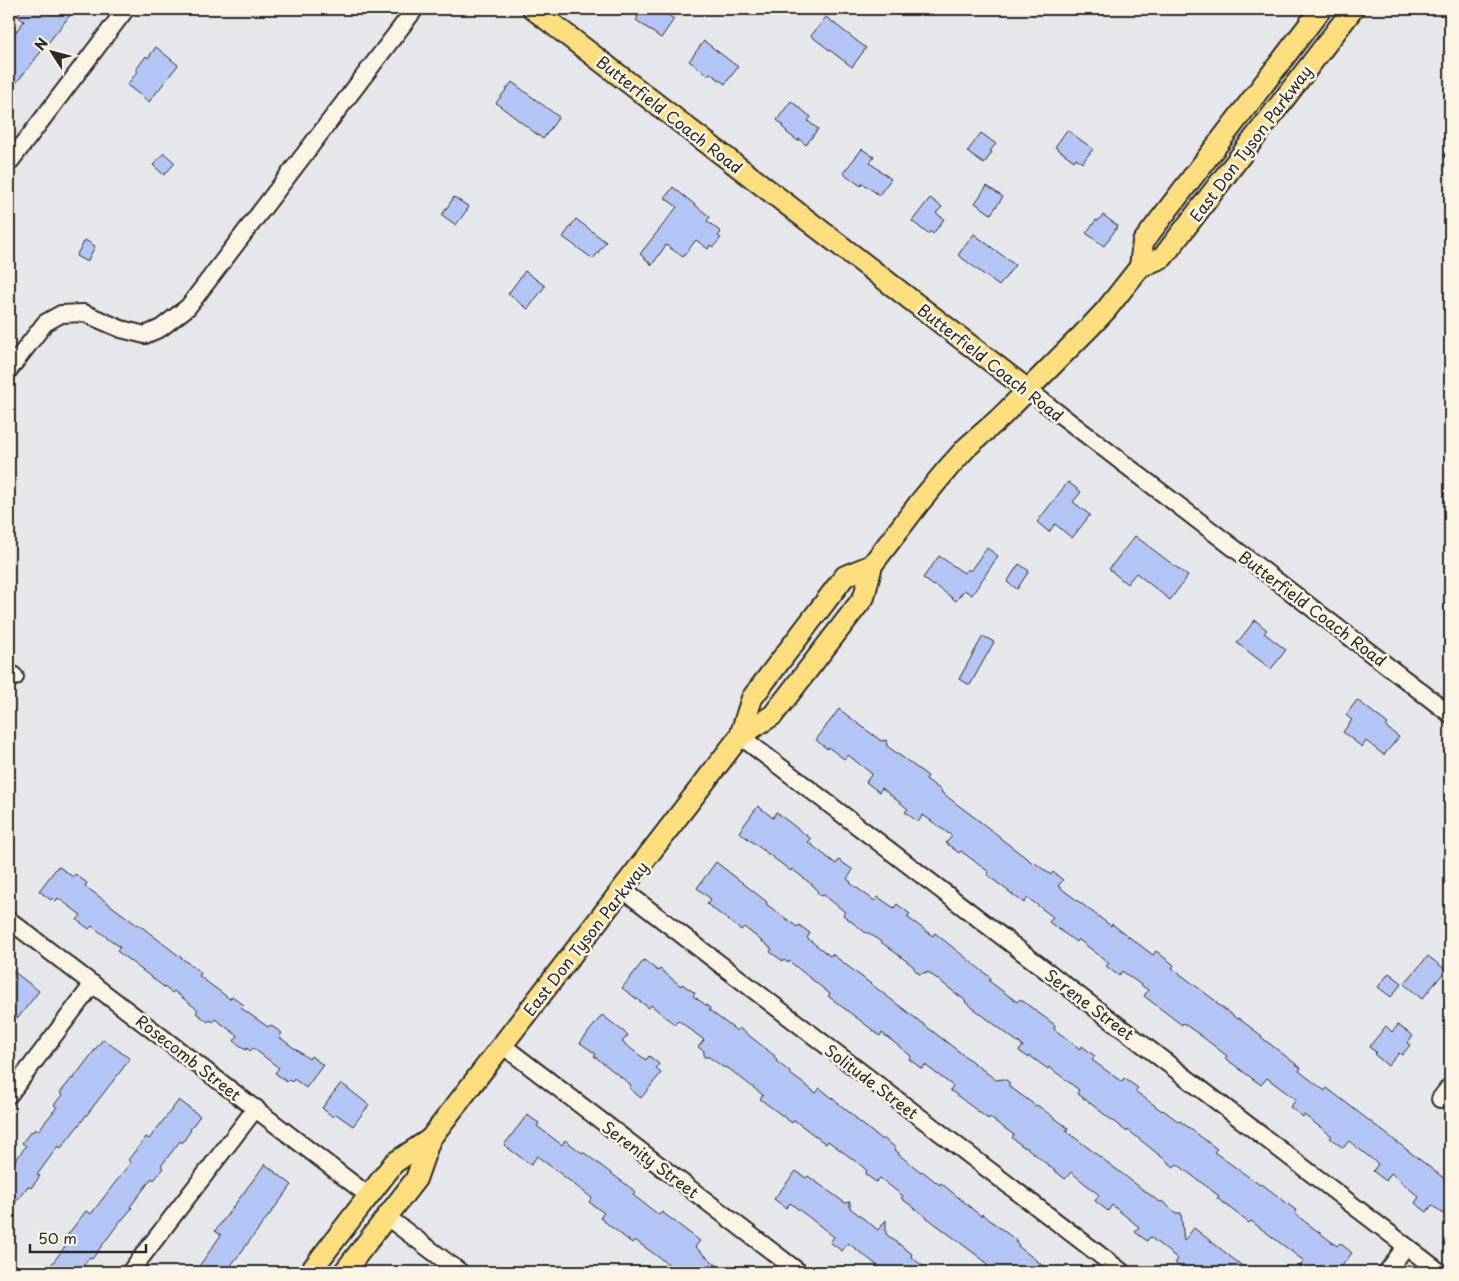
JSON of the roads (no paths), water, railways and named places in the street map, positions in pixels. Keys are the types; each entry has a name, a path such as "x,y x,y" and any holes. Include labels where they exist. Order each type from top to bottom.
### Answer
{"main road":[{"name":"Butterfield Coach Road","path":"533,9 1028,390"},
{"name":"East Don Tyson Parkway","path":"1140,267 1143,242 1321,9"},
{"name":"East Don Tyson Parkway","path":"344,1272 416,1179 430,1139 622,889 740,736 773,715 864,597 872,565 920,502 961,454 1028,390 1106,310 1140,267 1163,257 1353,9"},
{"name":"East Don Tyson Parkway","path":"740,736 752,698 845,576 872,565"},
{"name":"East Don Tyson Parkway","path":"310,1272 394,1163 430,1139"}],"street":[{"path":"9,163 126,9"},
{"path":"9,370 44,324 61,314 84,313 121,329 145,335 161,328 188,307 415,9"},
{"name":"Butterfield Coach Road","path":"1028,390 1450,714"},
{"name":"Serene Street","path":"740,736 1440,1272"},
{"name":"Solitude Street","path":"622,889 1122,1272"},
{"name":"Rosecomb Street","path":"9,920 369,1196"},
{"path":"9,1095 93,984"},
{"name":"Serenity Street","path":"502,1045 799,1272"},
{"path":"1440,1100 1450,1086"},
{"path":"130,1272 256,1108"},
{"path":"387,1217 460,1272"},
{"path":"1387,1272 1406,1246"}]}
